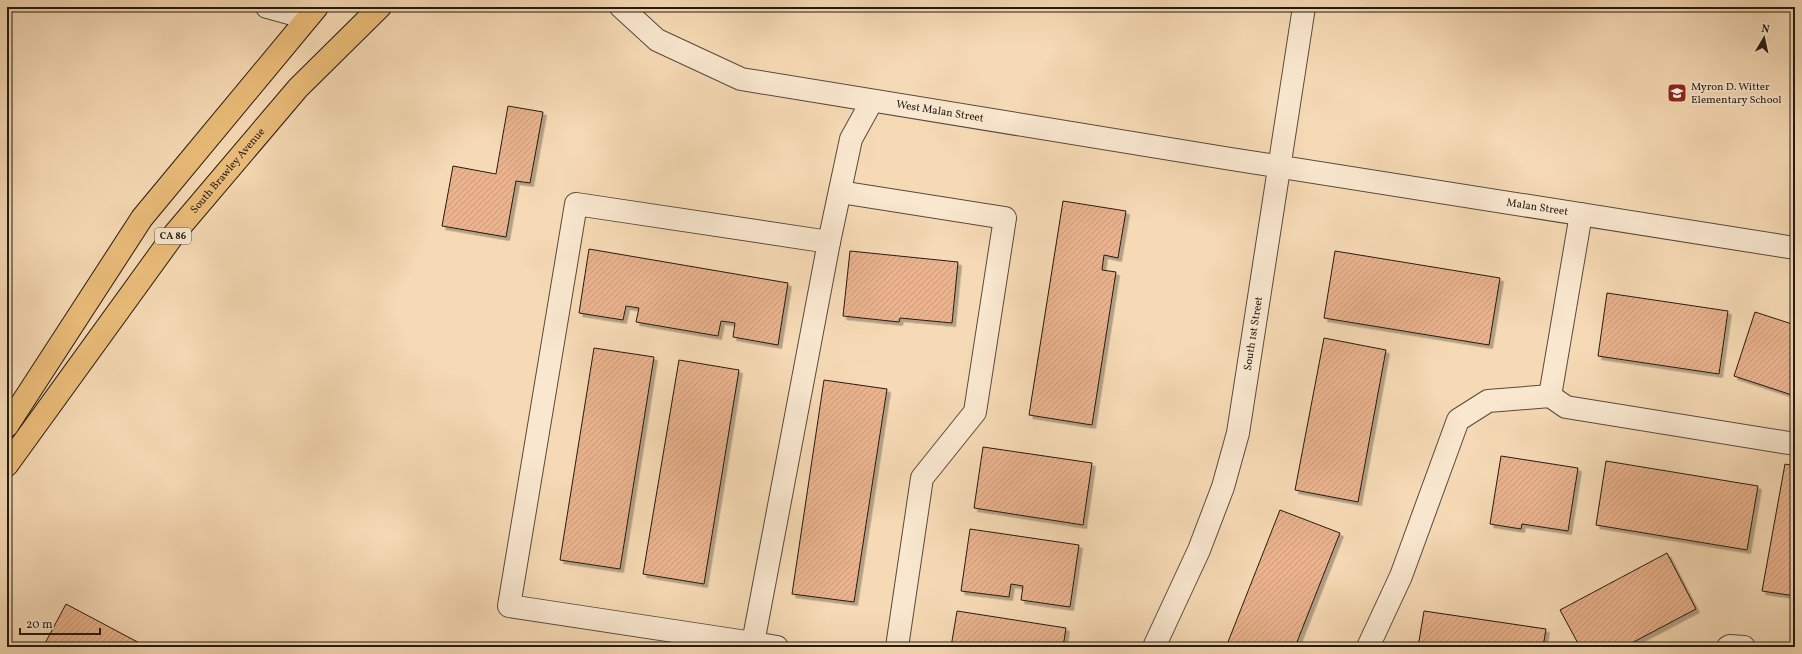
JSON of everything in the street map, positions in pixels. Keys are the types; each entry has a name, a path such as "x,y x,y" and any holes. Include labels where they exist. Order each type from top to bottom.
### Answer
{"highway":[{"name":"South Brawley Avenue","path":"7,466 175,233 298,88 380,7"},
{"name":"CA 86","path":"7,426 142,218 312,13"}],"street":[{"path":"267,7 312,13"},
{"name":"West Malan Street","path":"621,7 657,40 741,79 872,102 1279,167"},
{"name":"South 1st Street","path":"1154,647 1199,550 1223,487 1238,433 1304,7"},
{"path":"753,643 829,242 851,139 872,102"},
{"name":"Malan Street","path":"1279,167 1795,248"},
{"path":"840,192 1005,218 975,412 922,478 897,647"},
{"path":"776,647 509,606 576,204 829,242"},
{"path":"1550,396 1580,214"},
{"path":"1368,647 1401,576 1458,420 1488,401 1550,396 1566,407 1795,444"},
{"path":"1728,647 1744,647"}],"building":[{"path":"508,106 543,112 530,183 516,181 506,237 442,226 453,166 496,174"},
{"path":"1063,201 1126,211 1118,258 1104,255 1102,270 1116,272 1092,425 1029,415"},
{"path":"589,249 788,283 778,345 733,337 735,323 721,321 718,336 636,322 639,308 626,306 623,320 579,313"},
{"path":"850,251 958,262 952,323 900,318 899,322 843,316"},
{"path":"1335,251 1500,278 1489,345 1324,318"},
{"path":"1607,293 1728,311 1719,374 1598,356"},
{"path":"1755,312 1795,325 1795,396 1734,376"},
{"path":"1324,338 1386,350 1358,502 1295,490"},
{"path":"594,348 654,357 620,569 560,560"},
{"path":"679,360 739,370 704,584 643,574"},
{"path":"824,380 887,389 854,602 792,594"},
{"path":"983,447 1092,463 1083,525 974,508"},
{"path":"1501,456 1578,468 1568,531 1522,524 1521,529 1490,524"},
{"path":"1606,461 1758,486 1747,550 1596,525"},
{"path":"1785,464 1795,466 1795,596 1762,591"},
{"path":"1280,510 1340,533 1295,647 1226,647"},
{"path":"970,529 1079,545 1070,607 1021,600 1023,586 1011,584 1009,597 961,591"},
{"path":"1667,553 1696,609 1624,647 1580,647 1560,610"},
{"path":"66,604 147,647 43,647"},
{"path":"957,611 1066,628 1063,647 951,647"},
{"path":"1424,611 1546,629 1543,647 1418,647"}],"place":[{"name":"Myron D. Witter Elementary School","path":"1677,93"}]}
